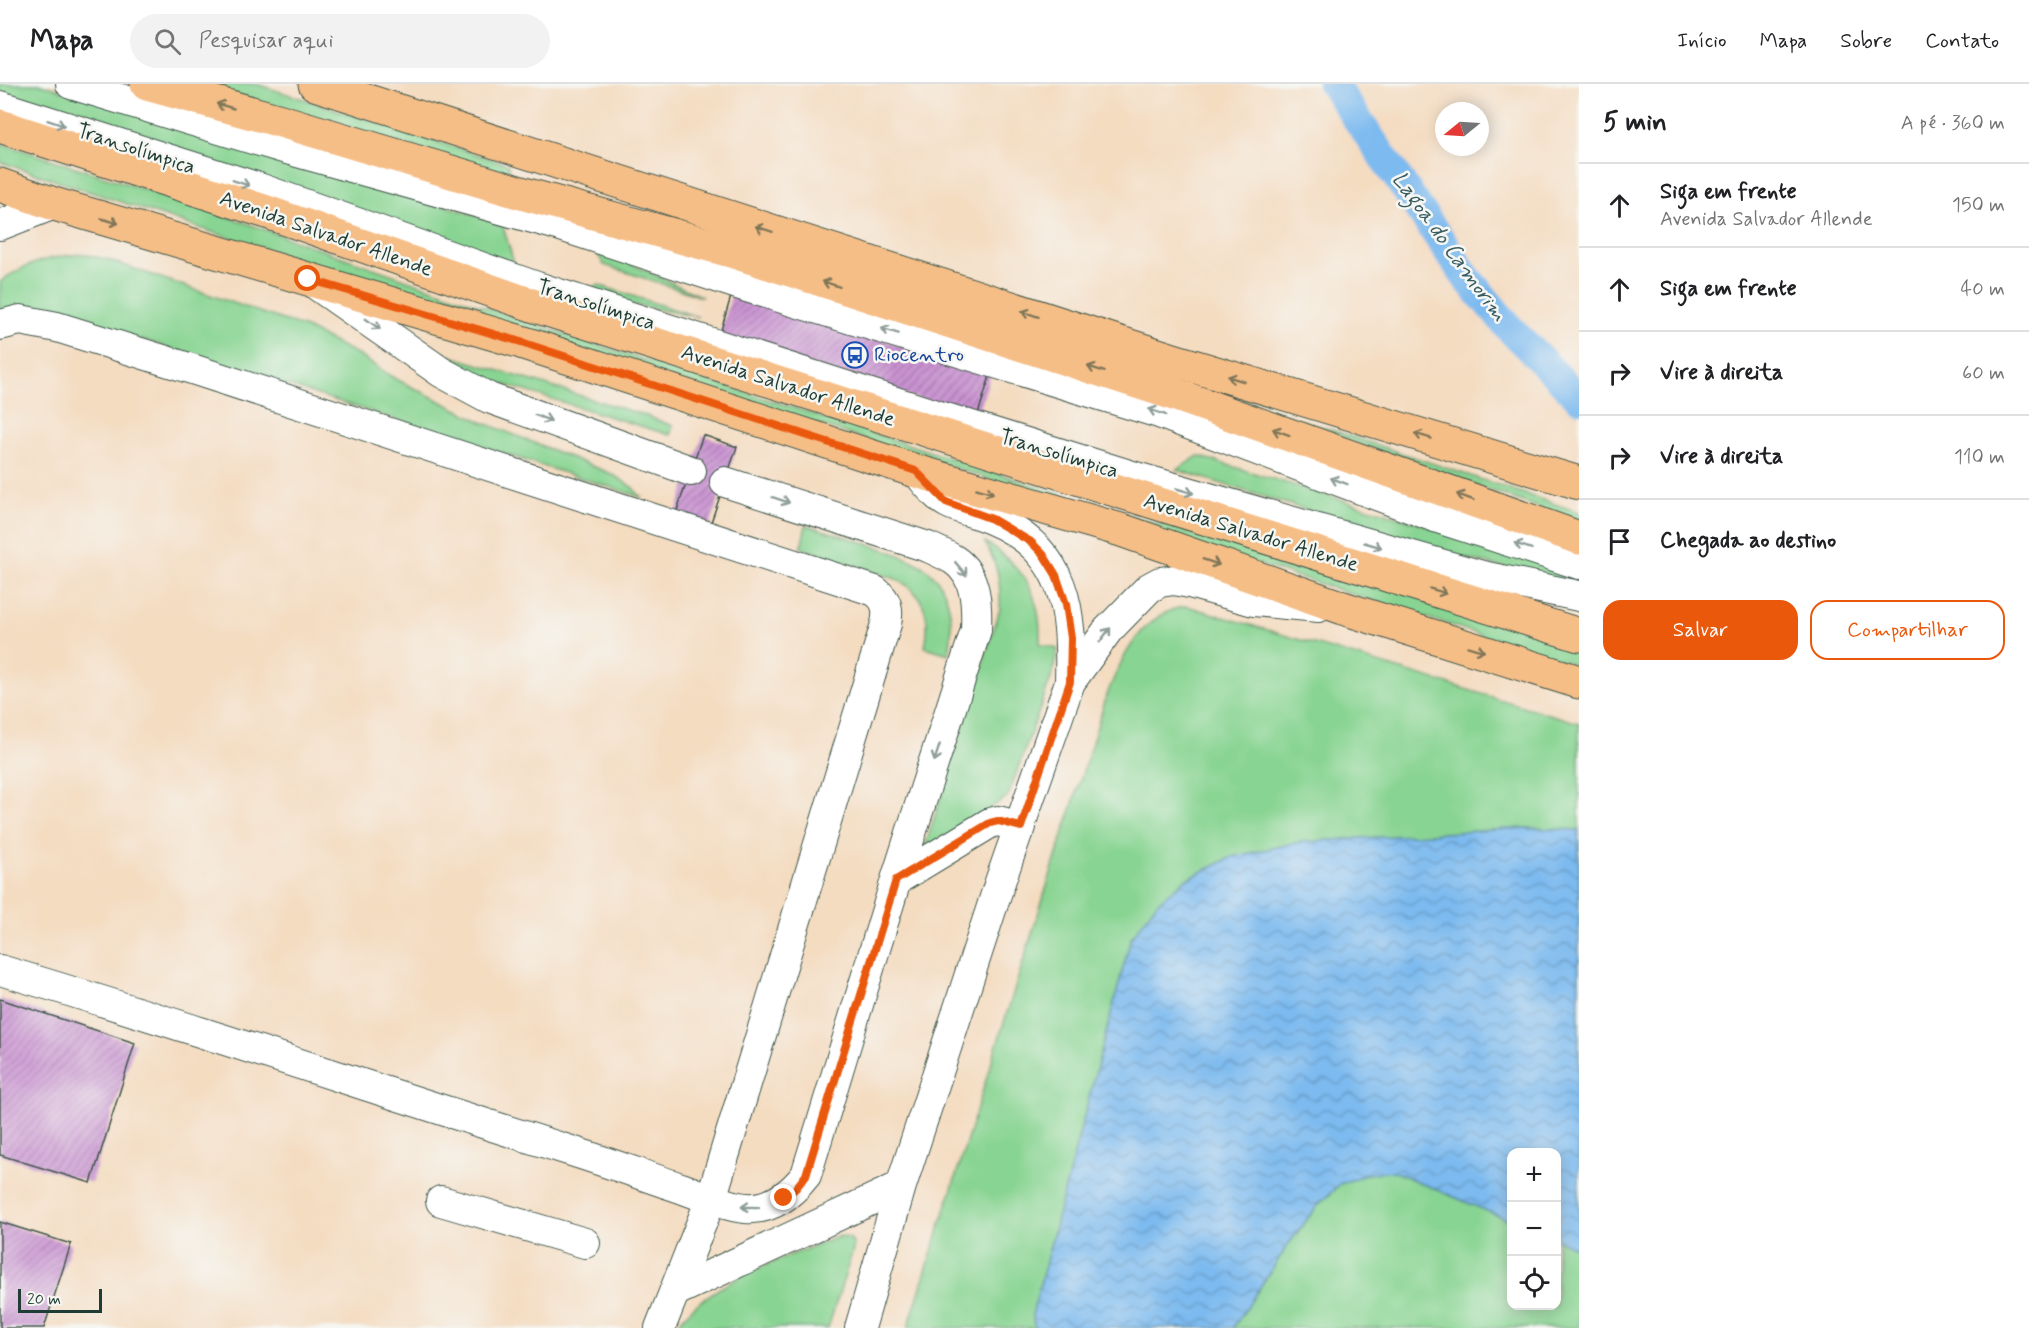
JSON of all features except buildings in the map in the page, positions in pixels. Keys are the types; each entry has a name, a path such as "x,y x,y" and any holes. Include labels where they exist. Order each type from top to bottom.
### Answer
{"main road":[{"path":"147,84 281,121 528,195 731,251 1165,391 1579,538"},
{"path":"315,84 1173,360 1579,483"},
{"name":"Avenida Salvador Allende","path":"0,126 264,211 532,305 1146,500 1579,634"},
{"name":"Avenida Salvador Allende","path":"0,185 54,204 521,342 916,471 1121,530 1346,609 1579,682"}],"street":[{"name":"Transolímpica","path":"71,84 283,148 558,225 761,291 1159,413 1435,517 1579,564"},
{"name":"Transolímpica","path":"0,106 256,187 549,290 956,422 1139,478 1482,576 1579,596"},
{"path":"0,225 54,204"},
{"path":"308,279 441,372 489,399 691,471"},
{"path":"0,325 20,320 57,327 749,549 875,591 883,597 888,613 886,624 711,1199 660,1328"},
{"path":"860,1328 901,1186 1001,879 1070,682 1071,638 1066,604 1056,575 1043,554 1016,532 992,519 946,502 916,471"},
{"path":"0,970 142,1012 609,1163 711,1199 745,1208 764,1207 784,1198 806,1175 896,880 976,630 977,604 969,578 956,561 928,547 725,482"},
{"path":"1070,682 1108,630 1149,588 1160,582 1174,580 1190,582 1254,601 1346,609"},
{"path":"896,880 990,823 998,821 1021,827"},
{"path":"674,1292 901,1186"},
{"path":"441,1201 585,1243"}],"green space":[{"path":"0,84 41,84 502,223 514,263 0,96"},
{"path":"185,84 256,84 504,163 508,165 510,171 508,173"},
{"path":"0,143 203,208 527,322 1127,515 1454,605 1579,647 1579,666 196,227 0,162"},
{"path":"593,246 702,297 604,265"},
{"path":"82,254 106,259 306,328 355,353 394,378 482,422 612,474 632,487 641,497 147,341 0,313 0,282 9,275 39,262"},
{"path":"598,285 698,317 577,294"},
{"path":"428,349 644,415 673,426 670,435 476,376"},
{"path":"1181,380 1579,512 1579,522"},
{"path":"1198,456 1579,572 1579,585 1463,558 1177,470"},
{"path":"806,525 888,551 929,571 943,588 950,610 949,654 925,647 926,616 924,607 914,591 896,579 801,548"},
{"path":"984,541 1010,561 1020,572 1034,596 1038,610 1040,644 1058,649 1052,675 1008,796 922,856 1000,609 998,574"},
{"path":"1187,606 1579,723 1579,830 1526,828 1300,842 1232,857 1185,880 1158,902 1131,938 1032,1315 1035,1328 908,1328 1107,695 1127,652 1146,627 1158,617"},
{"path":"1393,1171 1507,1219 1507,1310 1561,1310 1561,1241 1579,1249 1579,1328 1233,1328 1317,1206 1340,1184 1367,1174"},
{"path":"840,1236 851,1239 853,1250 828,1328 675,1328 689,1311 727,1284 750,1272"}],"water":[{"path":"1526,828 1579,830 1579,1249 1561,1241 1561,1148 1507,1148 1507,1219 1393,1171 1367,1174 1340,1184 1317,1206 1288,1245 1233,1328 1035,1328 1032,1315 1131,938 1158,902 1185,880 1232,857 1300,842"}],"waterway":[{"name":"Lagoa do Camorim","path":"1333,84 1466,277 1510,329 1579,398"}],"place":[{"name":"Riocentro","path":"855,355"}],"route":[{"path":"308,279 521,342 916,471 946,502 992,519 1031,542 1043,554 1056,575 1066,604 1071,638 1070,682 1021,827 998,821 990,823 896,880 806,1175 784,1198"}]}
